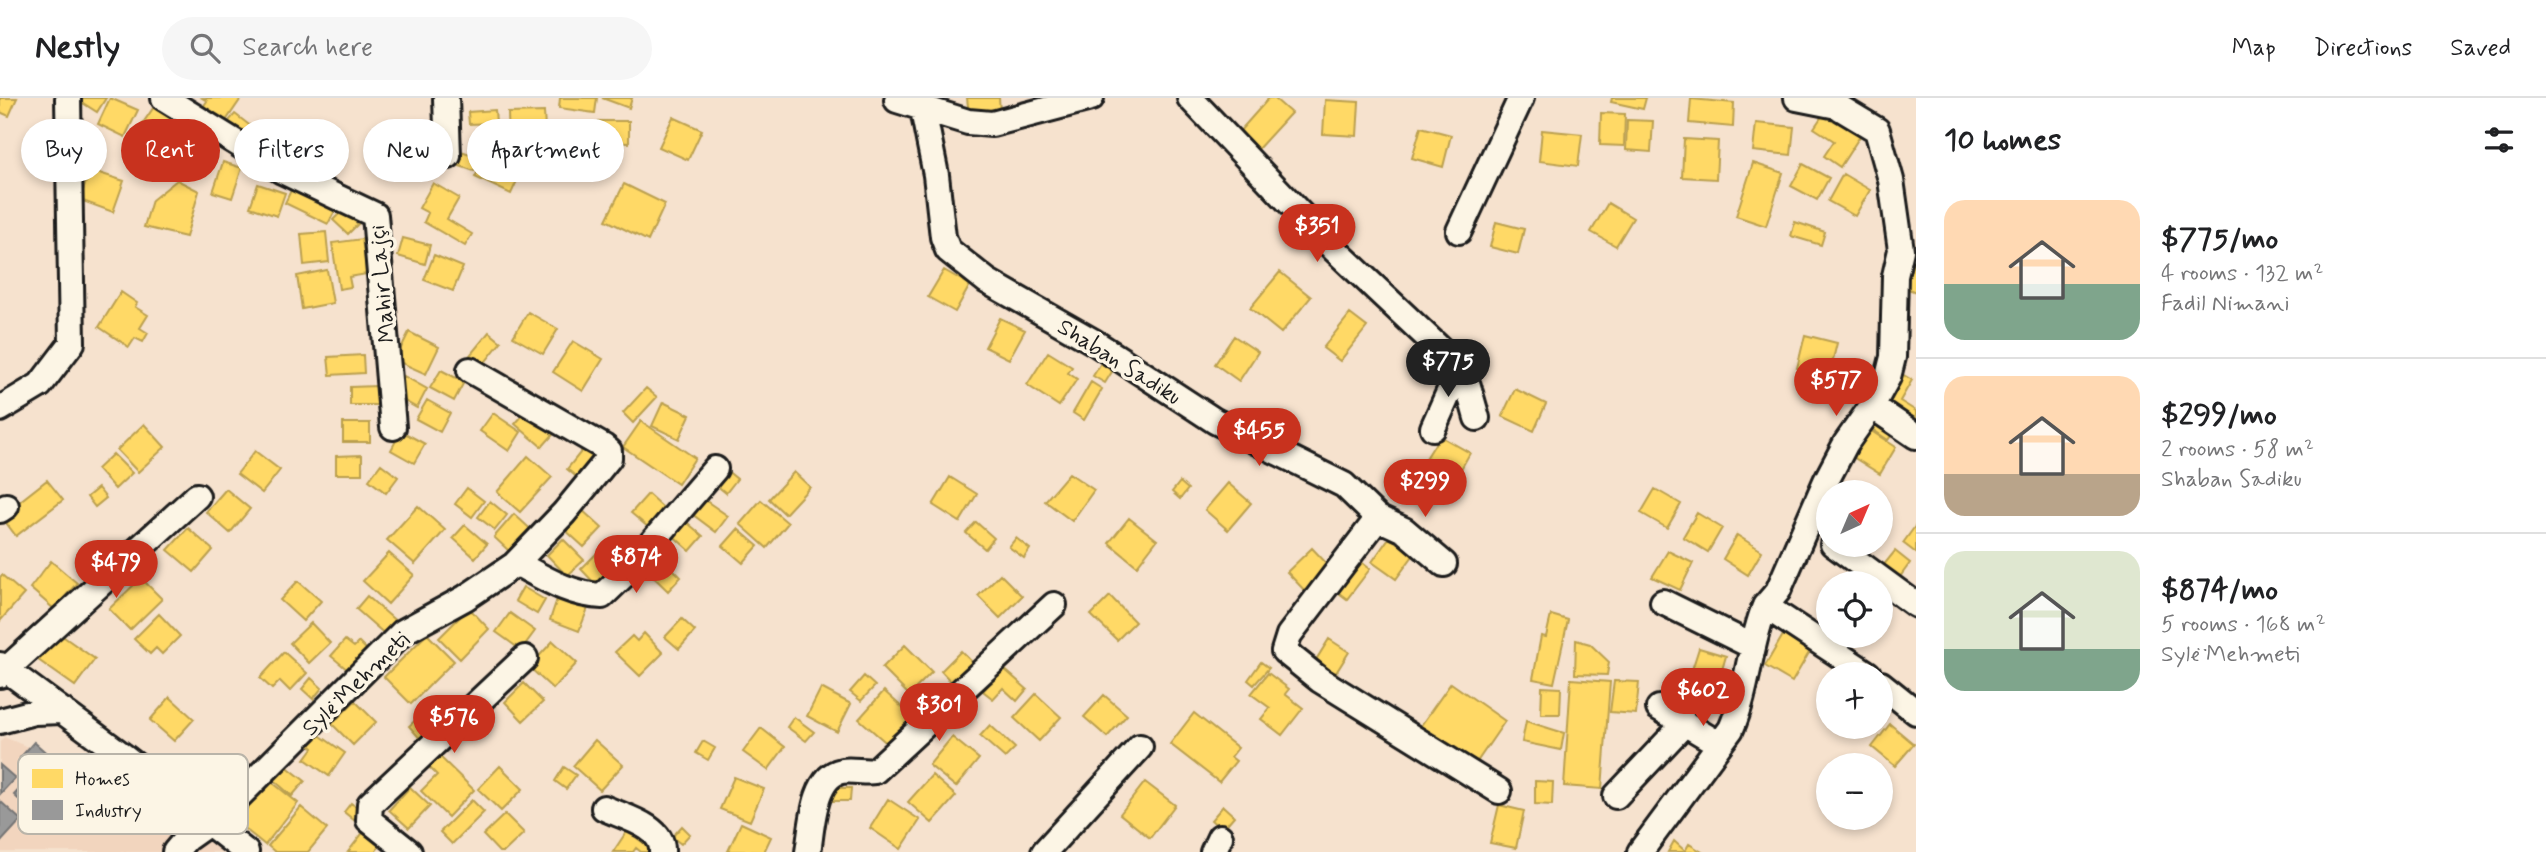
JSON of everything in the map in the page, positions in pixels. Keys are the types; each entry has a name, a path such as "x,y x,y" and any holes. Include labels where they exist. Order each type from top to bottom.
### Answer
{"street":[{"path":"0,409 40,385 72,343 68,98"},
{"name":"Mahir Lajçi","path":"164,98 282,170 375,215 393,427"},
{"path":"446,98 447,119"},
{"path":"899,101 968,122 992,124 1091,98"},
{"path":"1191,98 1334,248 1455,364 1468,386 1477,418"},
{"path":"1459,231 1521,98"},
{"path":"1640,852 1731,729 1740,708 1752,646 1765,606 1777,591 1846,443 1888,377 1893,357 1895,276 1901,250 1891,180 1877,130 1837,106 1797,98"},
{"name":"Shaban Sadiku","path":"899,101 936,175 943,237 948,250 987,281 1094,342 1215,421 1344,485 1378,518 1404,530 1444,564"},
{"path":"1433,428 1450,390 1455,364"},
{"name":"Sylë Mehmeti","path":"248,785 403,632 465,598 516,563 564,513 609,458 609,451 470,370"},
{"path":"1872,406 1916,436"},
{"path":"516,563 554,584 585,595 602,596 624,575 715,469"},
{"path":"119,754 63,711 2,670 197,496"},
{"path":"1378,518 1289,635 1284,651 1320,680 1499,791"},
{"path":"1807,524 1816,531"},
{"path":"1850,557 1916,605"},
{"path":"1664,602 1752,646"},
{"path":"807,852 822,786 832,775 842,771 875,771 1054,605"},
{"path":"1765,606 1850,662"},
{"path":"409,852 369,820 370,804 525,657"},
{"path":"1893,694 1916,712"},
{"path":"1659,708 1719,744"},
{"path":"0,721 34,712 63,711"},
{"path":"1616,796 1685,723"},
{"path":"1044,852 1048,844 1140,747"},
{"path":"604,808 657,833 663,845 662,852"},
{"name":"Sylë Mehmeti","path":"175,852 193,834"},
{"path":"223,834 246,852"}],"shaded area":[{"path":"4,737 45,754 18,754 18,834 223,834 246,852 0,852 0,742"}],"building: Homes":[{"path":"0,98 17,98 9,116 0,112"},
{"path":"75,98 106,98 97,112"},
{"path":"110,98 138,110 134,119 121,119 121,135 107,128 107,119 100,119"},
{"path":"202,98 240,100 223,125 220,119 214,119 201,110 207,101"},
{"path":"560,98 597,98 595,113 559,108"},
{"path":"602,98 632,98 629,108"},
{"path":"967,98 999,98 1000,111 969,115"},
{"path":"1269,98 1274,98 1291,113 1257,150 1238,133"},
{"path":"1612,98 1646,98 1643,109 1611,102"},
{"path":"1691,99 1734,103 1733,127 1689,123"},
{"path":"1325,100 1359,102 1357,136 1323,134"},
{"path":"156,104 178,119 146,119"},
{"path":"495,110 496,119 469,119 468,112"},
{"path":"1826,110 1862,133 1840,167 1824,156 1834,141 1814,128"},
{"path":"544,112 544,119 508,119 508,113"},
{"path":"1601,113 1625,114 1624,146 1600,145"},
{"path":"235,114 241,119 234,119 234,127 228,122"},
{"path":"673,117 702,130 688,160 659,147"},
{"path":"1627,120 1653,121 1651,152 1626,150"},
{"path":"624,121 629,121 629,143 624,143"},
{"path":"1756,123 1794,127 1791,155 1753,151"},
{"path":"1421,127 1451,135 1443,167 1412,158"},
{"path":"1542,130 1582,134 1578,166 1539,161"},
{"path":"1684,139 1718,141 1716,179 1682,177"},
{"path":"461,151 467,153 467,169 457,165"},
{"path":"223,162 234,165 234,182 237,182 232,198 213,192 216,182 220,182"},
{"path":"1753,163 1783,173 1766,226 1736,216"},
{"path":"1803,164 1829,178 1817,200 1791,186"},
{"path":"1843,174 1870,190 1855,216 1828,201"},
{"path":"107,176 124,182 113,212 80,200 86,182 107,182"},
{"path":"174,182 181,182 199,191 186,237 144,227 152,200"},
{"path":"486,182 516,182 511,194"},
{"path":"433,183 459,198 447,219 472,234 465,246 424,222 428,213 419,208"},
{"path":"258,184 285,193 277,216 250,207"},
{"path":"624,184 665,204 648,241 606,220"},
{"path":"292,188 336,209 328,224 285,203"},
{"path":"1608,203 1633,218 1616,246 1591,232"},
{"path":"343,210 358,224 348,234 333,220"},
{"path":"1496,222 1524,229 1518,254 1490,247"},
{"path":"1795,222 1825,232 1821,245 1791,236"},
{"path":"326,232 329,262 304,265 301,234"},
{"path":"403,238 430,245 425,264 398,256"},
{"path":"362,239 367,274 349,277 351,287 339,289 332,243"},
{"path":"434,255 463,267 453,291 424,280"},
{"path":"1909,258 1916,262 1916,292 1898,285"},
{"path":"327,270 333,303 302,309 297,276"},
{"path":"944,270 970,285 955,312 928,297"},
{"path":"1280,272 1311,297 1281,333 1250,308"},
{"path":"121,292 137,303 135,307 148,315 140,328 148,333 143,342 135,338 129,347 99,327"},
{"path":"528,312 558,329 543,354 513,337"},
{"path":"1350,314 1367,327 1340,361 1323,348"},
{"path":"1000,318 1025,330 1009,359 985,347"},
{"path":"409,332 439,347 426,374 395,360"},
{"path":"489,332 501,342 479,370 466,360"},
{"path":"1805,335 1837,343 1829,376 1797,368"},
{"path":"1234,336 1258,352 1239,381 1215,364"},
{"path":"573,341 603,359 583,391 553,372"},
{"path":"1048,352 1072,367 1068,373 1077,379 1059,406 1027,385"},
{"path":"363,355 364,373 330,375 328,357"},
{"path":"1101,363 1113,370 1105,383 1093,376"},
{"path":"441,370 464,382 454,401 430,388"},
{"path":"1897,371 1912,380 1900,401 1916,411 1916,430 1877,407"},
{"path":"404,376 427,389 417,408 394,395"},
{"path":"1091,382 1102,389 1084,420 1073,413"},
{"path":"377,386 377,405 350,405 350,387"},
{"path":"646,388 657,397 633,423 623,413"},
{"path":"1515,389 1546,404 1534,431 1502,416"},
{"path":"427,400 450,413 440,432 416,419"},
{"path":"663,402 690,415 679,439 652,426"},
{"path":"531,406 558,429 542,447 515,424"},
{"path":"493,413 521,432 509,451 480,431"},
{"path":"1872,415 1895,430 1888,440 1866,425"},
{"path":"641,421 695,458 678,484 623,447"},
{"path":"343,423 370,423 370,442 343,442"},
{"path":"144,424 165,447 138,472 117,450"},
{"path":"1865,427 1896,447 1880,474 1848,454"},
{"path":"401,431 425,444 414,463 391,450"},
{"path":"1440,436 1470,453 1456,478 1425,460"},
{"path":"584,448 601,462 584,483 567,469"},
{"path":"255,451 280,470 262,493 237,474"},
{"path":"113,454 132,473 115,489 97,469"},
{"path":"362,455 362,474 336,474 336,456"},
{"path":"528,456 552,477 520,512 497,492"},
{"path":"381,464 398,477 386,493 369,480"},
{"path":"726,470 737,479 726,493 715,484"},
{"path":"794,472 810,487 785,514 769,499"},
{"path":"1416,472 1430,478 1424,491 1410,485"},
{"path":"1069,473 1094,490 1072,521 1045,501"},
{"path":"950,477 977,494 960,522 933,505"},
{"path":"47,480 63,500 16,536 1,516"},
{"path":"1180,482 1188,489 1180,499 1172,492"},
{"path":"1228,483 1251,503 1228,530 1205,510"},
{"path":"98,488 106,498 95,507 87,497"},
{"path":"467,488 484,501 472,517 455,504"},
{"path":"226,489 250,509 230,533 206,512"},
{"path":"1655,489 1681,504 1667,528 1641,513"},
{"path":"648,494 670,514 654,532 631,513"},
{"path":"699,496 728,516 716,532 688,511"},
{"path":"761,500 788,523 767,548 740,524"},
{"path":"490,501 507,515 495,530 478,517"},
{"path":"418,506 445,530 415,564 387,540"},
{"path":"581,509 602,528 584,547 563,528"},
{"path":"1697,513 1722,528 1708,552 1683,537"},
{"path":"514,514 537,535 510,552 494,537"},
{"path":"1129,518 1157,540 1137,566 1109,543"},
{"path":"683,519 703,536 690,551 670,533"},
{"path":"976,522 994,538 985,549 966,533"},
{"path":"465,525 487,544 475,558 453,538"},
{"path":"1916,525 1916,553 1903,543"},
{"path":"188,528 213,550 194,572 168,550"},
{"path":"738,529 758,546 743,563 723,546"},
{"path":"1391,535 1415,553 1396,579 1372,562"},
{"path":"1737,535 1762,551 1748,575 1723,559"},
{"path":"1016,538 1030,549 1024,558 1009,547"},
{"path":"563,539 584,560 567,576 547,555"},
{"path":"1312,548 1330,567 1305,591 1287,572"},
{"path":"601,549 618,567 598,587 581,569"},
{"path":"654,550 681,577 668,591 640,564"},
{"path":"1668,551 1693,563 1680,590 1652,577"},
{"path":"1894,552 1910,563 1894,585 1893,571 1879,571 1894,556"},
{"path":"389,553 414,575 388,604 363,581"},
{"path":"1355,557 1370,569 1347,599 1331,587"},
{"path":"51,561 77,583 54,609 30,588"},
{"path":"1000,574 1022,596 1000,618 978,596"},
{"path":"2,575 24,594 0,621 0,577"},
{"path":"141,578 162,599 130,630 109,609"},
{"path":"298,581 321,601 303,621 280,600"},
{"path":"523,587 545,600 537,614 515,601"},
{"path":"367,596 398,623 387,636 356,609"},
{"path":"558,596 588,608 579,631 550,620"},
{"path":"1110,596 1135,622 1117,640 1091,615"},
{"path":"469,608 489,629 460,659 439,638"},
{"path":"510,613 535,631 521,650 496,632"},
{"path":"159,614 180,636 162,654 156,648 150,654 134,639"},
{"path":"1551,615 1568,620 1554,683 1533,679 1541,636 1546,637"},
{"path":"682,619 695,631 679,649 665,637"},
{"path":"311,623 330,643 309,663 290,643"},
{"path":"54,630 95,659 75,686 34,657"},
{"path":"644,633 663,653 640,676 615,652 632,636 637,641"},
{"path":"427,634 454,661 411,704 384,677"},
{"path":"1783,635 1810,651 1792,682 1765,666"},
{"path":"1329,639 1349,652 1334,676 1314,663"},
{"path":"345,640 354,647 359,642 370,653 349,671 331,656"},
{"path":"1576,640 1590,644 1609,662 1607,675 1575,674"},
{"path":"553,641 577,663 553,689 529,667"},
{"path":"905,645 932,672 909,695 882,668"},
{"path":"1699,648 1726,656 1718,684 1690,676"},
{"path":"961,651 975,665 955,686 941,671"},
{"path":"284,652 307,673 290,691 280,681 272,689 260,678"},
{"path":"1261,662 1269,668 1254,685 1248,680"},
{"path":"1003,668 1027,689 1017,701 1003,688 993,699 983,691"},
{"path":"1268,673 1289,689 1285,694 1303,708 1282,735 1261,719 1270,708 1251,694"},
{"path":"864,676 875,686 861,701 850,692"},
{"path":"311,678 322,688 313,699 302,689"},
{"path":"1571,679 1610,682 1602,789 1564,786"},
{"path":"1614,681 1639,682 1636,714 1610,712"},
{"path":"524,683 543,702 523,721 505,702"},
{"path":"1451,683 1505,721 1472,769 1417,731"},
{"path":"1542,687 1561,688 1560,714 1541,714"},
{"path":"821,688 851,704 837,732 807,716"},
{"path":"884,691 915,719 891,747 859,719"},
{"path":"1036,694 1061,717 1039,741 1014,718"},
{"path":"1104,695 1127,715 1107,737 1084,717"},
{"path":"170,697 194,719 174,741 150,720"},
{"path":"355,701 376,722 353,745 332,724"},
{"path":"431,706 444,720 422,741 409,726"},
{"path":"1194,713 1238,748 1231,757 1236,761 1219,782 1170,744"},
{"path":"794,717 814,732 806,741 787,727"},
{"path":"1526,721 1564,733 1561,750 1522,742"},
{"path":"990,725 1015,748 1005,758 980,736"},
{"path":"1893,726 1914,744 1895,766 1893,753 1879,753 1872,747 1878,739 1893,739"},
{"path":"761,728 785,747 768,770 743,752"},
{"path":"315,732 345,753 329,776 305,759 313,748 307,743"},
{"path":"952,737 979,759 956,787 929,765"},
{"path":"595,740 623,765 600,790 573,766"},
{"path":"703,741 715,748 708,760 696,753"},
{"path":"434,751 474,790 448,817 421,791 437,775 424,762"},
{"path":"281,762 305,781 292,796 269,776"},
{"path":"500,766 523,789 501,811 478,789"},
{"path":"564,767 576,775 566,789 555,781"},
{"path":"263,775 298,803 265,845 248,831 248,794"},
{"path":"932,775 956,796 932,823 908,802"},
{"path":"734,777 764,789 750,821 720,809"},
{"path":"1535,781 1553,782 1552,805 1535,804"},
{"path":"1145,782 1175,805 1150,838 1120,814"},
{"path":"410,787 430,806 409,828 389,810"},
{"path":"830,788 851,788 850,801 829,801"},
{"path":"888,799 920,820 901,849 870,828"},
{"path":"472,800 484,812 452,844 440,832"},
{"path":"351,803 368,816 360,825 344,812"},
{"path":"1499,805 1524,811 1516,848 1490,843"},
{"path":"1223,806 1234,816 1222,830 1211,820"},
{"path":"301,807 327,829 308,852 275,852 268,846"},
{"path":"505,814 524,833 504,852 499,852 483,835"},
{"path":"741,823 771,837 764,852 728,851"},
{"path":"682,826 690,834 681,844 672,837"},
{"path":"365,830 382,843 375,852 348,852"},
{"path":"627,831 656,852 641,852 636,848 633,852 613,852"},
{"path":"1674,841 1685,851 1689,844 1702,852 1668,852"}],"building: Industry":[{"path":"34,742 48,754 24,754"},
{"path":"0,765 15,778 0,794"},
{"path":"0,801 18,817 18,823 0,843"}]}
